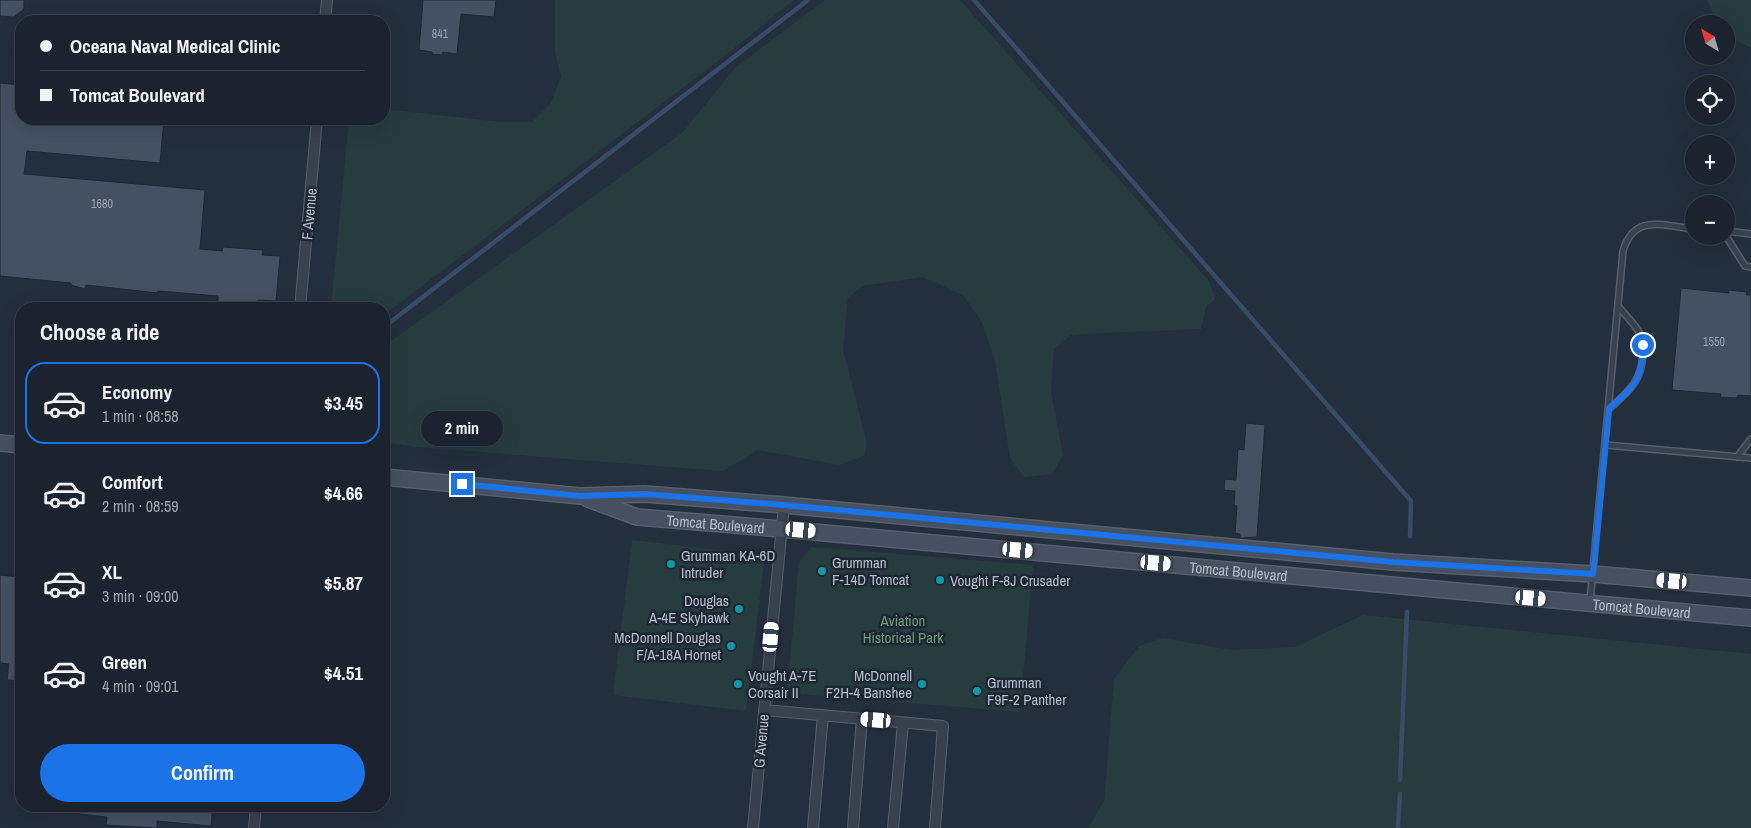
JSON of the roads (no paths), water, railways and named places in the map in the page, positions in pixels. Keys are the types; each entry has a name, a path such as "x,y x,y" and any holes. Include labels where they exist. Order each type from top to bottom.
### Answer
{"main road":[{"path":"0,443 15,444"},
{"name":"Tomcat Boulevard","path":"390,478 580,496 645,494 784,505 1384,561 1593,574 1751,588"},
{"name":"Tomcat Boulevard","path":"580,496 636,517 1751,618"}],"street":[{"path":"326,15 327,0"},
{"name":"F Avenue","path":"301,302 316,125"},
{"name":"G Avenue","path":"753,828 784,505"},
{"path":"764,710 943,726 935,828"},
{"path":"814,828 823,715"},
{"path":"853,828 862,719"},
{"path":"893,828 903,723"},
{"path":"254,828 255,812"}],"lane":[{"path":"1590,604 1623,251 1631,233 1644,224 1685,228"},
{"path":"1735,233 1751,234"},
{"path":"1731,245 1744,266 1751,267"},
{"path":"1609,408 1631,390 1639,377 1643,364 1643,345 1640,334 1618,306"},
{"path":"1736,457 1751,439"},
{"path":"1606,444 1751,458"}],"waterway":[{"path":"390,322 808,0"},
{"path":"974,0 1411,501 1410,536"},
{"path":"1400,780 1407,612"},
{"path":"1398,828 1400,794"}],"place":[{"name":"Grumman KA-6D Intruder","path":"671,564"},
{"name":"Grumman F-14D Tomcat","path":"822,571"},
{"name":"Vought F-8J Crusader","path":"940,580"},
{"name":"Douglas A-4E Skyhawk","path":"739,609"},
{"name":"McDonnell Douglas F/A-18A Hornet","path":"731,646"},
{"name":"Vought A-7E Corsair II","path":"738,684"},
{"name":"McDonnell F2H-4 Banshee","path":"922,684"},
{"name":"Grumman F9F-2 Panther","path":"977,691"}],"park label":[{"name":"Aviation Historical Park","path":"903,628"}]}
